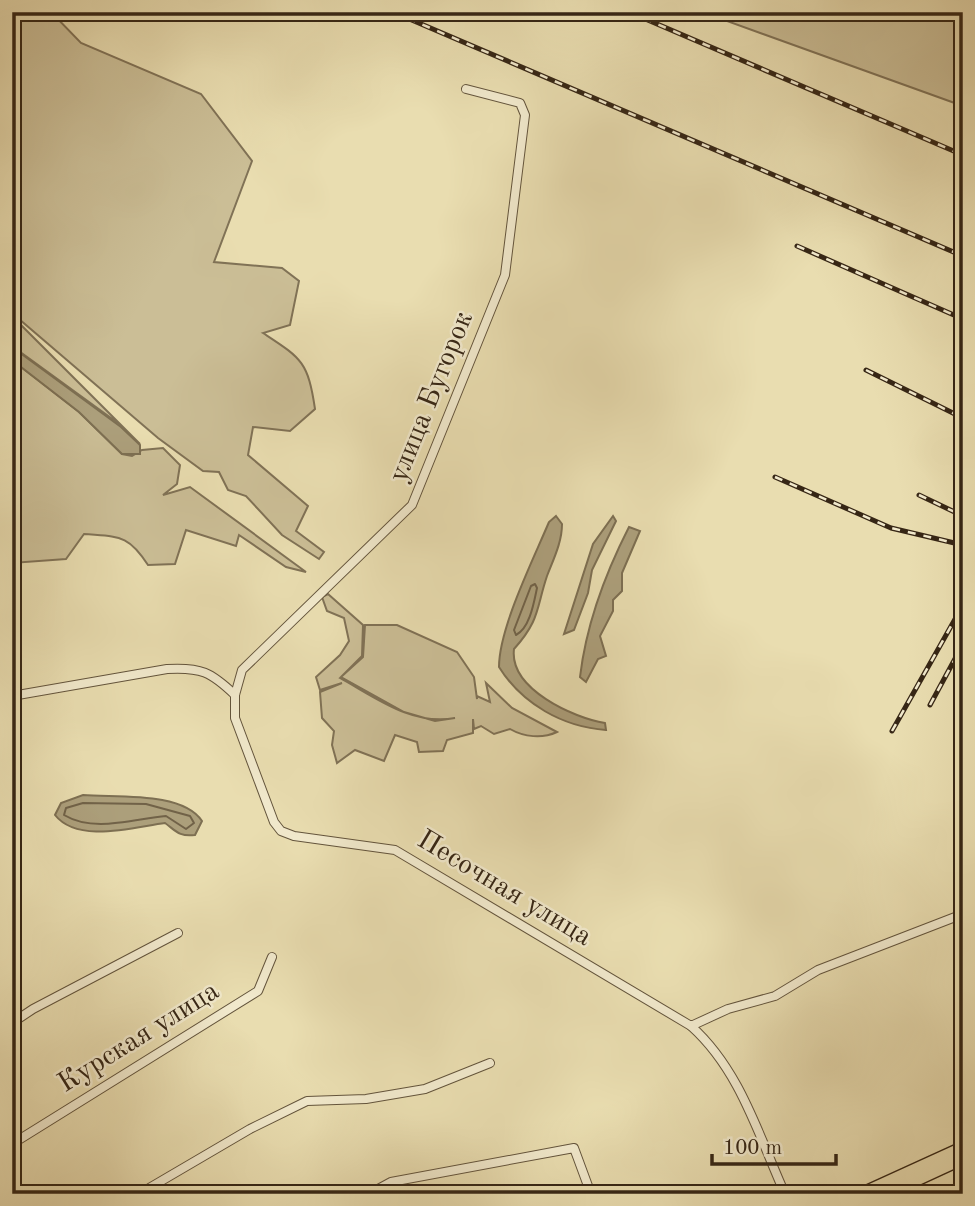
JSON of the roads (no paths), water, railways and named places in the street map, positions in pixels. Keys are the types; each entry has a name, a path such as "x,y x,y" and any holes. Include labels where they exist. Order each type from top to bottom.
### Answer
{"main road":[{"path":"862,1194 963,1148"},
{"path":"885,1194 963,1158"}],"street":[{"name":"улица Бугорок","path":"235,695 242,670 412,505 505,275 525,116 520,103 466,89"},
{"path":"12,696 167,668 192,667 214,675 235,695"},
{"name":"Песочная улица","path":"235,695 235,718 274,822 281,831 293,836 395,849 691,1026"},
{"path":"785,1194 729,1067 713,1046 691,1026 728,1009 775,996 818,970 963,914"},
{"path":"12,1023 33,1009 178,933"},
{"name":"Курская улица","path":"12,1144 258,991 272,957"},
{"path":"139,1194 250,1129 307,1101 366,1099 425,1089 490,1063"},
{"path":"369,1194 391,1182 573,1148 591,1194"}],"water":[{"path":"12,347 121,427 140,445 140,454 122,454 79,412 12,360"},
{"path":"556,516 562,524 559,544 533,622 514,649 515,663 532,689 561,708 605,723 606,730 574,724 545,711 519,692 499,667 500,651 518,594 549,522"},
{"path":"613,516 616,521 592,570 588,593 574,630 564,634 593,544"},
{"path":"629,527 640,531 622,573 622,591 613,600 613,611 600,636 606,656 598,659 586,682 580,677 592,619 612,562"},
{"path":"83,795 164,800 192,811 202,821 195,835 185,835 165,823 123,830 78,829 65,824 55,815 61,803"}],"railway":[{"path":"114,12 120,18"},
{"path":"393,12 963,256"},
{"path":"629,12 963,155"},
{"path":"797,246 963,319"},
{"path":"866,370 963,418"},
{"path":"775,477 891,528 963,545"},
{"path":"919,495 963,516"},
{"path":"892,731 963,605"},
{"path":"930,705 963,644"}]}
